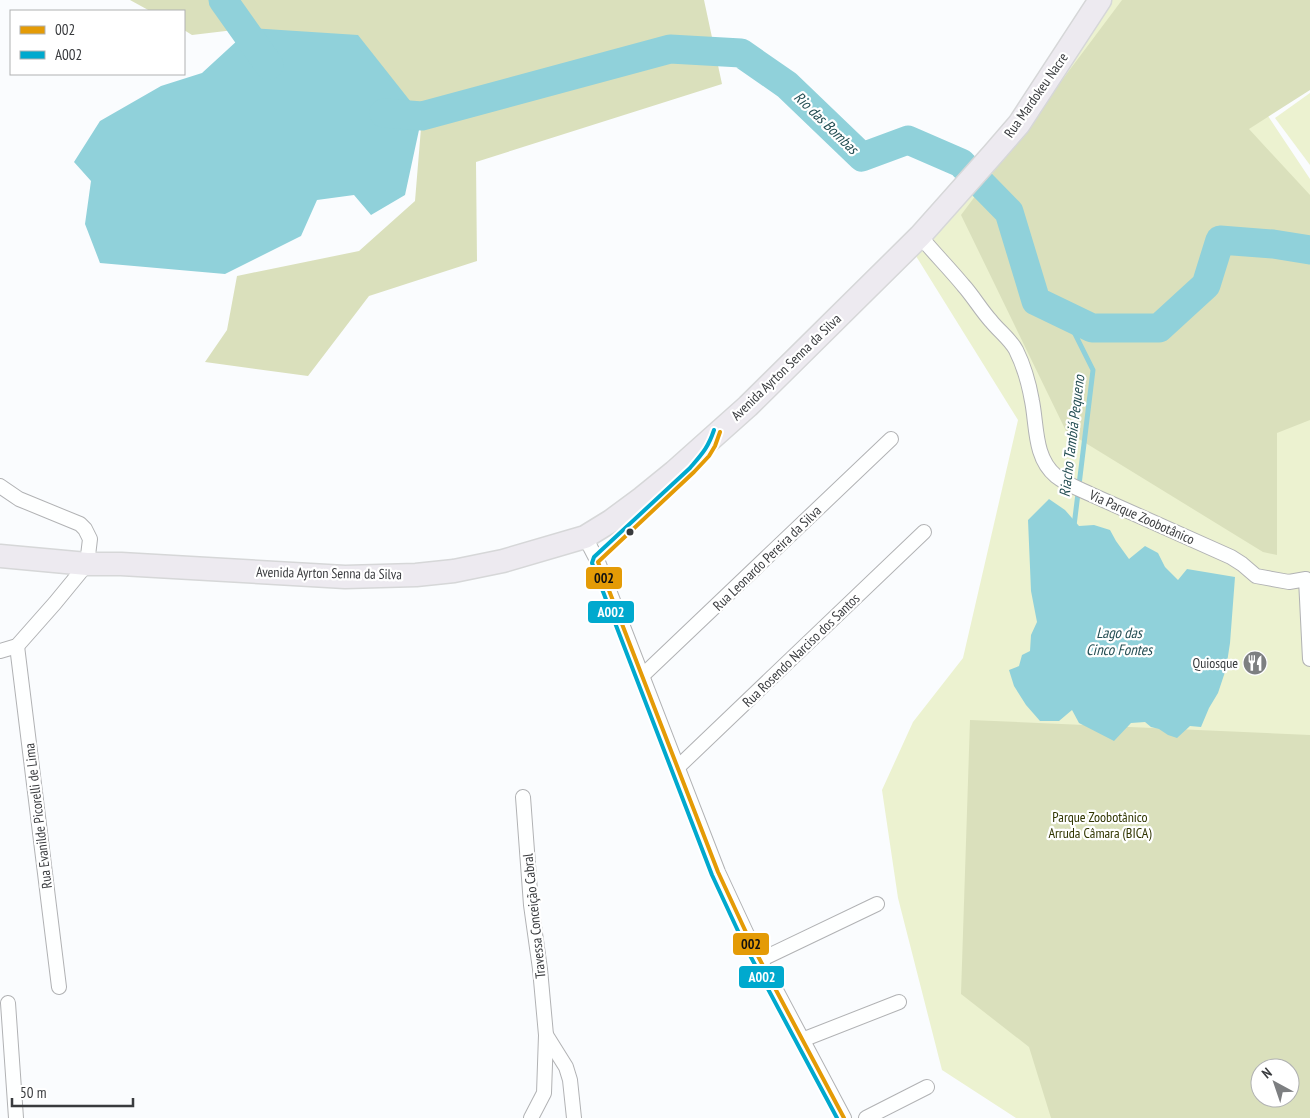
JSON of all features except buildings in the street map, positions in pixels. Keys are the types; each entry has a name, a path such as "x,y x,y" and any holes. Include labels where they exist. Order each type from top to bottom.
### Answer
{"main road":[{"name":"Rua Mardokeu Nacre","path":"945,208 1018,124 1100,0"},
{"name":"Avenida Ayrton Senna da Silva","path":"0,556 88,564 121,564 345,577 416,575 454,571 503,561 585,537 642,498 734,419 920,236 945,208"}],"street":[{"name":"Via Parque Zoobotânico","path":"920,236 953,272 1015,349 1025,371 1039,449 1045,464 1055,476 1090,494 1231,557 1256,576 1289,582 1306,578 1310,659"},
{"name":"Rua Leonardo Pereira da Silva","path":"642,676 891,439"},
{"path":"0,486 19,498 80,524 90,539 88,564 17,646 0,650"},
{"name":"Rua Rosendo Narciso dos Santos","path":"677,768 924,532"},
{"path":"585,537 598,562 718,872 751,943 844,1118"},
{"name":"Rua Evanilde Picorelli de Lima","path":"17,646 59,987"},
{"name":"Travessa Conceição Cabral","path":"524,797 531,905 540,969 546,1035 544,1093 531,1118"},
{"path":"760,960 877,904"},
{"path":"802,1040 899,1002"},
{"path":"8,1003 16,1118"},
{"name":"Travessa Conceição Cabral","path":"546,1035 566,1067 570,1080 574,1118"},
{"path":"866,1118 927,1087"}],"green space":[{"path":"130,0 704,0 722,84 476,162 477,261 369,296 308,376 205,362 227,330 237,276 359,251 415,201 422,116 251,28 192,35 185,31 185,10 148,10"},
{"name":"Parque Zoobotânico Arruda Câmara (BICA)","path":"1104,0 1310,0 1268,116 1310,179 1310,1118 1016,1118 942,1070 898,898 882,790 913,722 963,658 1018,420 906,240 1007,144"},
{"path":"1122,0 1310,0 1310,90 1249,129 1310,195 1310,420 1277,433 1277,555 1263,552 1066,431 961,215"},
{"path":"1310,93 1310,165 1275,118"},
{"path":"970,720 1310,735 1310,1118 1051,1118 1029,1047 961,994"}],"water":[{"path":"251,28 358,35 422,116 405,195 371,215 354,195 317,200 301,236 225,274 100,263 85,224 91,181 74,162 100,121 161,86 202,73"},
{"name":"Lago das Cinco Fontes","path":"1049,499 1065,510 1079,526 1094,525 1110,530 1129,559 1145,546 1158,553 1165,567 1178,580 1187,569 1235,577 1226,669 1218,693 1201,727 1190,726 1177,738 1151,727 1145,722 1131,723 1114,741 1079,723 1072,710 1059,721 1040,721 1026,705 1014,686 1009,670 1019,666 1022,655 1030,651 1031,635 1037,622 1031,591 1028,520"}],"waterway":[{"path":"223,0 269,65"},
{"name":"Rio das Bombas","path":"384,113 422,116 670,49 741,53 787,85 862,157 908,140 961,163 1009,212 1036,301 1092,328 1159,328 1206,285 1220,240 1273,244 1310,250"},
{"name":"Riacho Tambiá Pequeno","path":"1066,316 1093,370 1074,526"}],"transit line":[{"name":"A002","path":"714,430 704,450 690,468 594,557 592,563 712,875 745,946 837,1118"},
{"name":"002","path":"720,432 709,456 694,472 598,562 718,872 751,943 844,1118"}],"place":[{"name":"Quiosque","path":"1255,663"}]}
